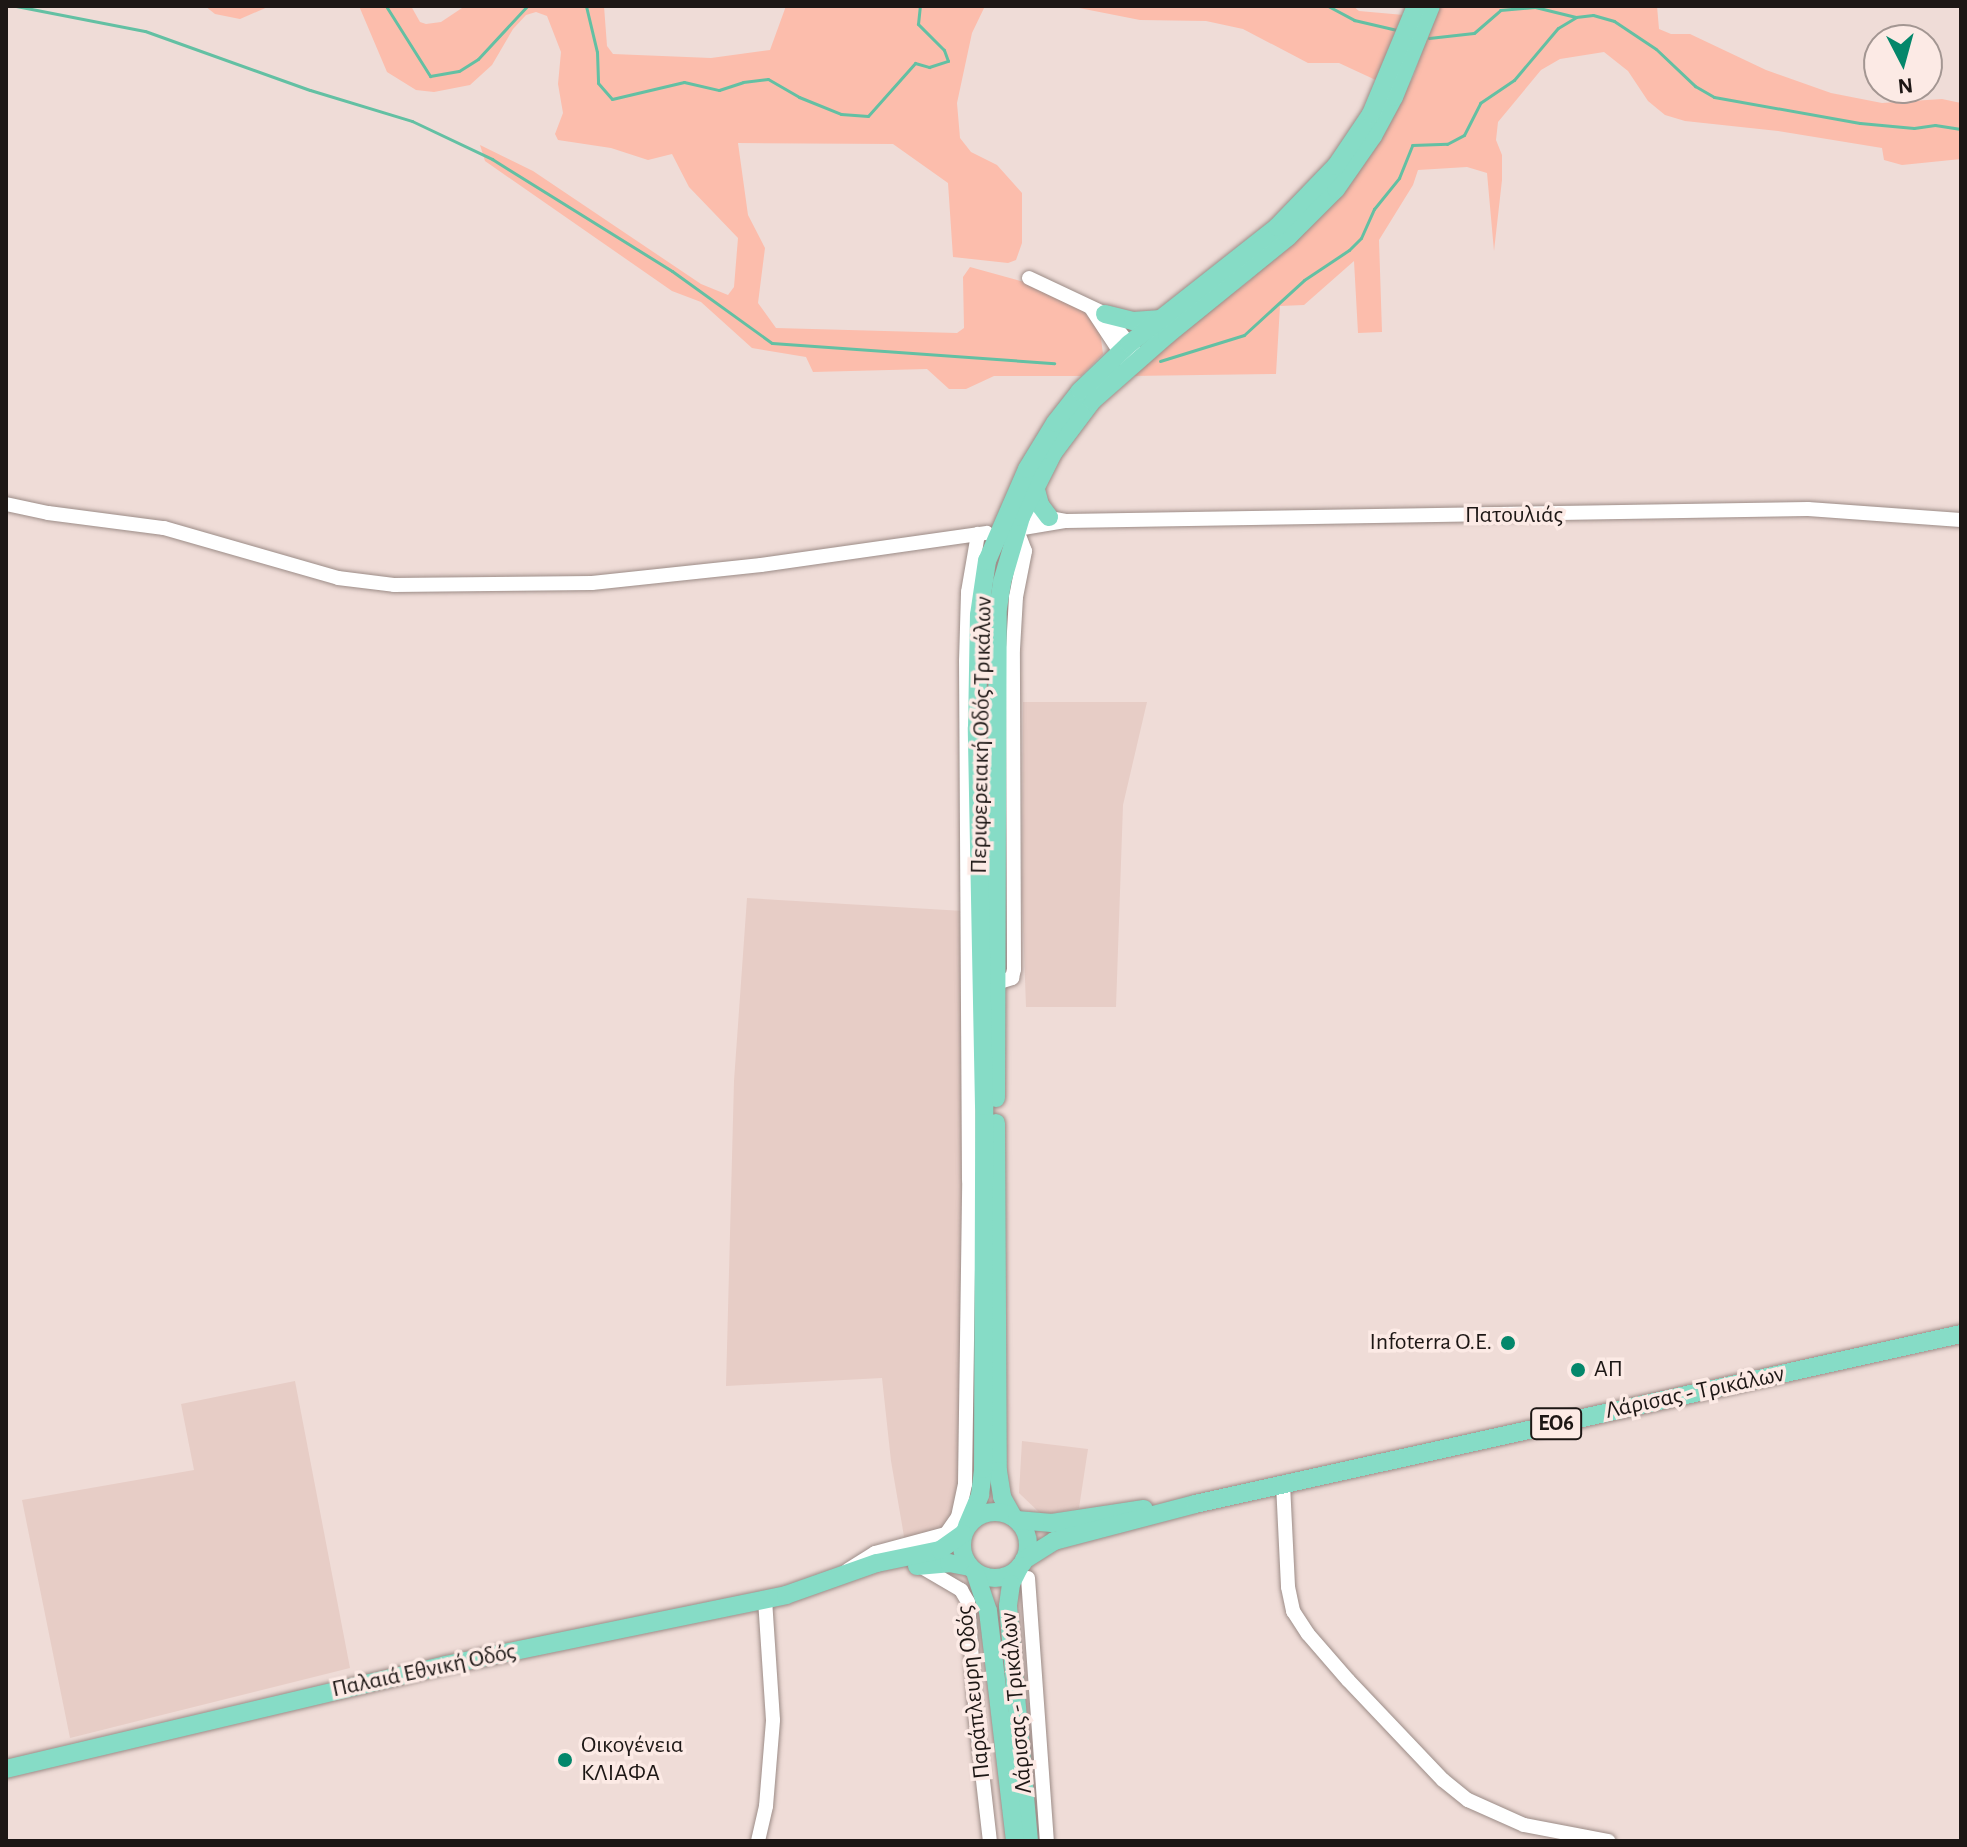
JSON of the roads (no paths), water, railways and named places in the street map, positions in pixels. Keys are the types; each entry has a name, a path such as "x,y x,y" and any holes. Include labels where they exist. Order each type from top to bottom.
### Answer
{"main road":[{"name":"Περιφερειακή Οδός Τρικάλων","path":"965,1530 980,1495 983,1469 975,1294 977,728 979,615 987,561 1081,415 1161,319 1277,227 1325,180 1371,114 1416,6"},
{"name":"Περιφερειακή Οδός Τρικάλων","path":"1015,1519 1002,1497 998,1471 998,608 1010,524 1055,423 1080,391 1288,237 1336,189 1389,108 1431,6"},
{"path":"1098,311 1142,322 1161,319"},
{"path":"1035,486 1040,505 1058,519"},
{"name":"Λάρισας - Τρικάλων","path":"1029,1841 1008,1606 1011,1584 1054,1541 1195,1504 1961,1334"},
{"name":"Λάρισας - Τρικάλων","path":"1015,1519 1052,1523 1195,1504"},
{"name":"ΕΟ6","path":"965,1530 983,1514 993,1512 1015,1519"},
{"path":"1015,1519 1027,1539 1024,1568"},
{"path":"965,1530 962,1551 972,1569"},
{"name":"Παλαιά Εθνική Οδός","path":"843,1578 877,1563 940,1550 965,1530"},
{"name":"Παλαιά Εθνική Οδός","path":"6,1769 446,1665 765,1600 843,1578 949,1563 972,1569"},
{"name":"ΕΟ6","path":"972,1569 984,1576 1003,1577 1024,1568"},
{"name":"Λάρισας - Τρικάλων","path":"972,1569 988,1611 1015,1841"}],"street":[{"path":"1029,278 1056,288 1098,311 1130,355"},
{"name":"Πατουλιάς","path":"6,504 48,513 164,528 338,578 394,585 536,586 607,582 978,534 1010,524 1058,519 1590,516 1808,509 1961,520"},
{"path":"976,1017 966,631 968,592 978,534"},
{"path":"843,1578 865,1557 940,1537 958,1517 967,1460 975,1294"},
{"path":"1283,1484 1288,1587 1293,1611 1308,1634 1356,1689 1443,1780 1468,1800 1524,1825 1608,1841"},
{"name":"Παράπλευρη Οδός","path":"920,1566 961,1590 968,1602 976,1719 990,1841"},
{"path":"1024,1568 1047,1841"},
{"path":"758,1841 766,1806 773,1736 765,1600"}],"waterway":[{"path":"16,6 145,31 310,90 412,121 492,159 672,271 772,343 1054,363"},
{"path":"386,6 430,76 459,71 478,59 527,6"},
{"path":"586,6 597,52 598,83 612,99 684,82 719,90 743,82 768,79 799,97 841,114 868,116 915,63 929,67 948,61 944,50 918,24 920,6"},
{"path":"1328,6 1354,20 1397,30"},
{"path":"1429,38 1474,33 1500,10 1535,7 1576,17"},
{"path":"1160,361 1244,335 1304,280 1349,250 1361,238 1374,209 1399,178 1412,145 1447,144 1464,135 1480,103 1514,80 1558,28 1576,17 1593,15 1614,21 1656,49 1695,86 1714,97 1860,123 1914,128 1935,125 1961,129"}],"place":[{"name":"Infoterra Ο.Ε.","path":"1508,1343"},
{"name":"ΑΠ","path":"1578,1370"},
{"name":"Οικογένεια ΚΛΙΑΦΑ","path":"565,1760"}]}
